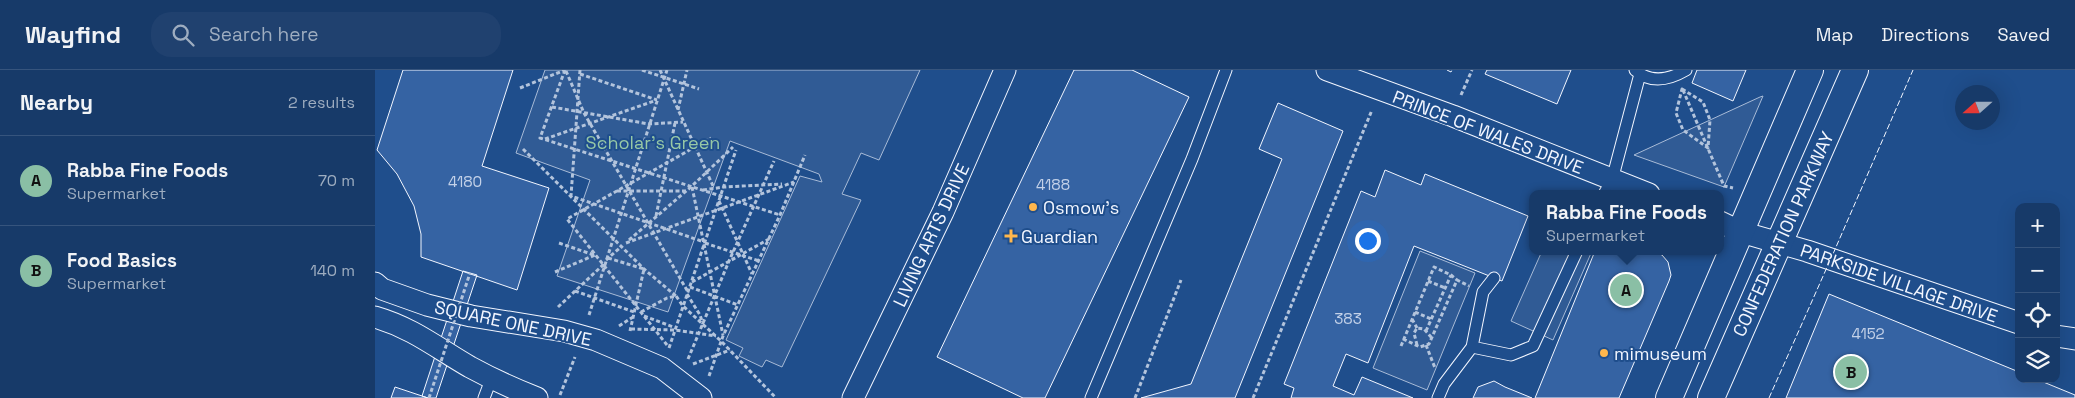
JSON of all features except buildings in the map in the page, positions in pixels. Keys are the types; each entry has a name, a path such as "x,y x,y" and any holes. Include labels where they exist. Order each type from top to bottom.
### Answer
{"street":[{"name":"LIVING ARTS DRIVE","path":"853,398 943,212 1005,70"},
{"name":"PRINCE OF WALES DRIVE","path":"1327,70 1453,116 1608,187 1626,190"},
{"path":"1724,244 1730,227 1810,70"},
{"name":"CONFEDERATION PARKWAY","path":"1711,398 1855,70"},
{"path":"1730,227 1779,244"},
{"name":"PARKSIDE VILLAGE DRIVE","path":"1779,244 1807,251 2015,323"},
{"path":"1669,398 1720,255"},
{"name":"SQUARE ONE DRIVE","path":"375,283 382,289 427,305 471,316 564,331 596,340 677,371 701,398"},
{"name":"SQUARE ONE DRIVE","path":"375,317 398,324 492,377 537,398"},
{"path":"2060,336 2075,338"}],"lane":[{"path":"1091,398 1192,159 1226,70"},
{"path":"1608,187 1637,72 1651,79 1663,80 1674,77 1686,70"},
{"path":"1472,347 1511,355 1533,346 1575,255"},
{"path":"1438,398 1444,384 1472,347 1483,292 1493,278"},
{"path":"485,398 492,377"}],"path":[{"path":"519,88 565,70"},
{"path":"703,324 688,293 610,160 590,123 583,113 565,70 540,138 545,139 610,160 635,168 648,173 692,186 780,215"},
{"path":"642,70 699,90"},
{"path":"661,70 694,148 714,188"},
{"path":"559,398 583,336 667,70"},
{"path":"678,111 687,70"},
{"path":"571,196 580,72 657,100"},
{"path":"1674,77 1682,89 1724,186"},
{"path":"1682,89 1676,113 1683,130 1707,148"},
{"path":"1682,89 1703,102 1710,120 1707,148"},
{"path":"1253,398 1369,120 1379,90"},
{"path":"545,139 657,100"},
{"path":"552,108 649,124 683,122"},
{"path":"656,216 675,122"},
{"path":"677,371 669,348 635,306 605,263 595,255 567,219 711,138"},
{"path":"553,311 626,242 735,148 724,187 669,348"},
{"path":"523,149 644,269 676,296 683,306 721,341 776,398"},
{"path":"708,378 723,336 795,182 805,155"},
{"path":"677,371 699,334 729,261 774,161"},
{"path":"626,242 716,211 759,193 795,182"},
{"path":"702,190 788,184"},
{"path":"692,186 723,336"},
{"path":"617,190 686,191"},
{"path":"571,196 647,224 759,261"},
{"path":"719,201 752,275"},
{"path":"692,282 769,239"},
{"path":"559,243 595,255"},
{"path":"555,272 595,255"},
{"path":"605,263 644,269"},
{"path":"1401,346 1434,267 1483,292"},
{"path":"629,334 644,269"},
{"path":"429,398 471,273"},
{"path":"1426,331 1451,275"},
{"path":"1135,398 1181,280"},
{"path":"1403,339 1420,347 1429,344 1457,280"},
{"path":"1428,281 1445,288"},
{"path":"690,288 738,305"},
{"path":"575,291 634,314"},
{"path":"642,314 667,298 676,296"},
{"path":"1436,309 1443,313"},
{"path":"1415,312 1431,319"},
{"path":"616,328 634,314"},
{"path":"642,314 676,329 716,337"},
{"path":"1412,319 1417,328 1426,331 1432,338"},
{"path":"1417,328 1414,333 1417,346"},
{"path":"631,329 676,329"},
{"path":"677,371 730,350"}],"shaded area":[{"path":"545,70 920,70 879,160 861,153 842,194 861,200 782,367 766,360 762,367 739,356 743,348 726,340 800,176 822,182 819,174 730,141 668,312 557,276 590,180 516,153"},
{"path":"1763,96 1724,187 1634,155 1760,97"},
{"path":"1420,251 1475,273 1427,390 1373,368"},
{"path":"1540,255 1590,255 1553,340 1511,321"}],"fence":[{"path":"1447,70 1451,72 1452,70"},
{"path":"1833,254 1913,70"},
{"path":"1769,398 1828,265"}],"place":[{"name":"Osmow's","path":"1033,207"},
{"name":"Guardian","path":"1011,236"},
{"name":"Rabba Fine Foods","path":"1626,290"},
{"name":"mimuseum","path":"1604,353"},
{"name":"Food Basics","path":"1851,372"}],"park label":[{"name":"Scholar's Green","path":"653,142"}]}
